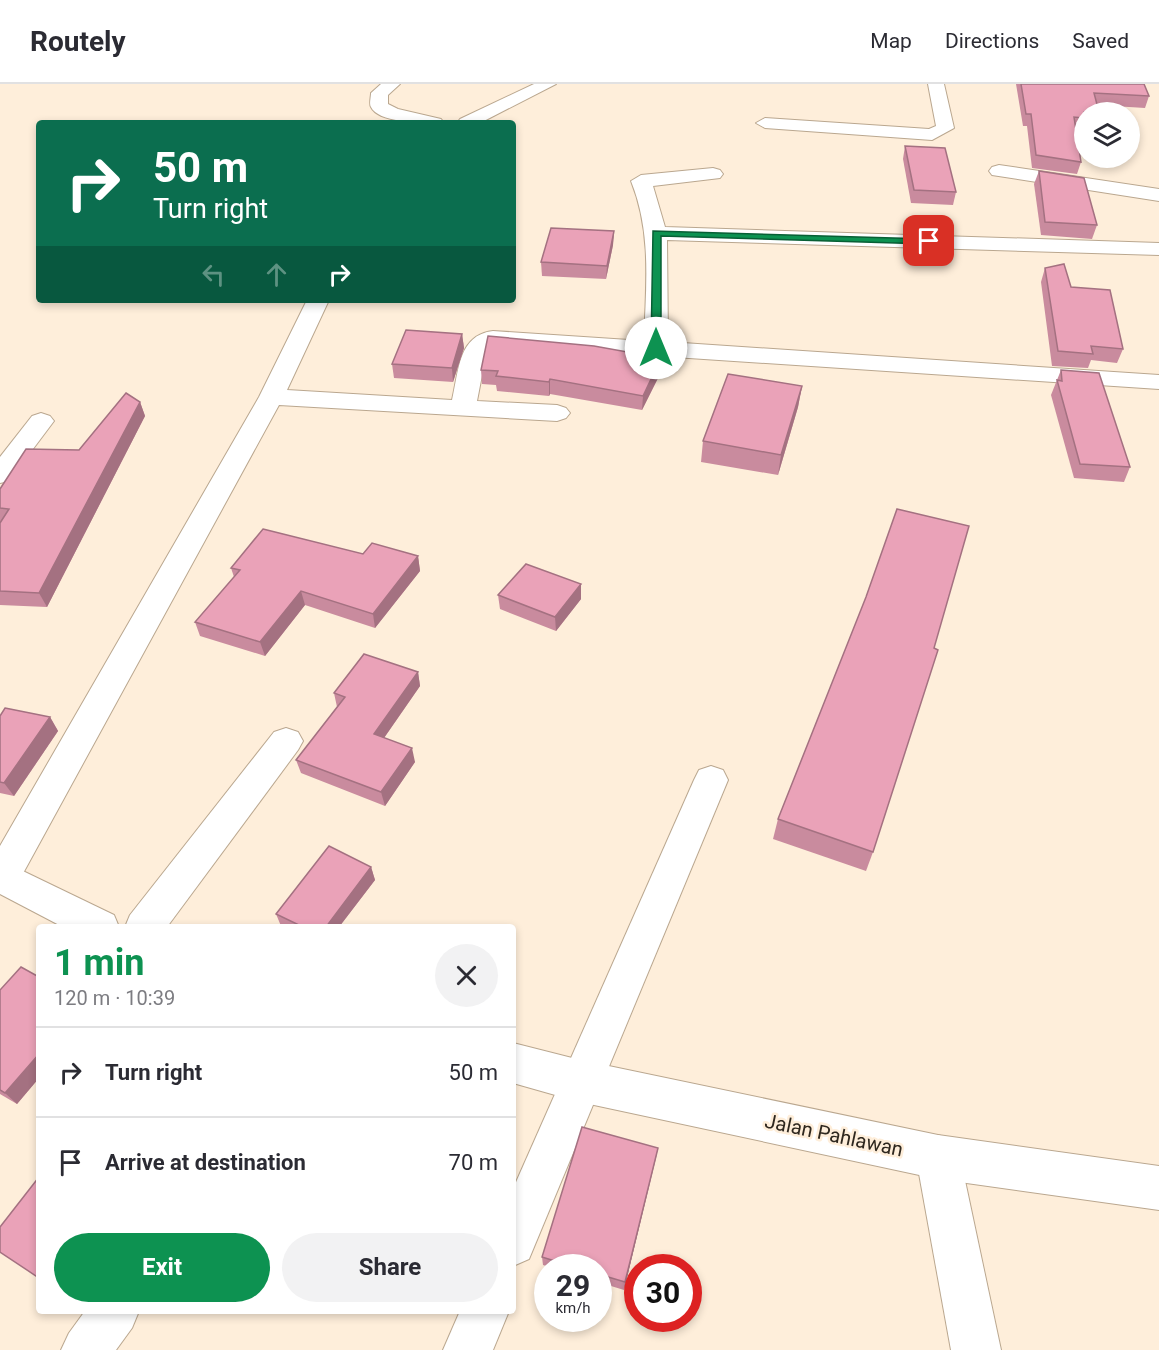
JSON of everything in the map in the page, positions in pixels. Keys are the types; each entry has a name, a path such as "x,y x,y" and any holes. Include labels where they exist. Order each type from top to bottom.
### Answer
{"main road":[{"path":"392,84 380,93 379,106 392,113 422,120"},
{"path":"472,120 548,84"},
{"path":"765,123 932,135 945,128 936,84"},
{"path":"999,171 1159,195"},
{"path":"656,348 656,233 642,179 714,174"},
{"path":"656,233 1159,249"},
{"path":"94,924 1,877 272,397 317,303"},
{"path":"463,408 476,347 485,339 656,348 1159,382"},
{"path":"272,397 557,413"},
{"path":"0,475 41,421"},
{"path":"146,924 286,741"},
{"path":"516,1236 580,1081 711,780"},
{"name":"Jalan Pahlawan","path":"516,1065 580,1081 938,1157 1159,1188"},
{"path":"938,1157 976,1350"},
{"path":"86,1350 113,1314"},
{"path":"468,1350 484,1314"}],"building":[{"path":"1021,84 1144,84 1149,96 1094,93 1096,102 1074,102 1074,161 1036,155 1031,114 1026,114"},
{"path":"905,146 945,148 956,192 914,190"},
{"path":"1039,171 1084,178 1097,225 1045,222"},
{"path":"551,228 614,231 607,266 541,262"},
{"path":"1064,264 1071,287 1110,290 1123,349 1091,346 1093,354 1058,351 1045,268"},
{"path":"406,330 462,334 452,368 392,364"},
{"path":"488,336 594,346 661,358 643,396 550,379 549,382 496,376 498,371 481,370"},
{"path":"1061,370 1099,373 1130,467 1080,464 1057,380 1062,381"},
{"path":"728,374 802,386 781,455 703,441"},
{"path":"126,393 140,402 39,593 0,591 0,523 9,509 0,508 0,489 26,449 79,450"},
{"path":"897,509 969,526 934,648 938,650 873,852 778,819 866,597"},
{"path":"263,529 363,554 372,543 418,556 373,614 301,591 260,642 195,622 240,570 231,568"},
{"path":"526,564 581,584 555,617 498,595"},
{"path":"364,654 418,672 374,734 412,748 381,792 296,760 345,697 334,693"},
{"path":"5,708 50,717 4,783 0,782 0,716"},
{"path":"329,846 371,867 328,924 297,924 276,914"},
{"path":"21,967 36,975 36,1057 5,1093 0,1090 0,990"},
{"path":"582,1127 658,1148 632,1254 624,1254 624,1282 612,1278 612,1254 543,1254"},
{"path":"36,1181 36,1276 0,1252 0,1227"}],"route":[{"path":"656,348 656,233 929,241"}]}
